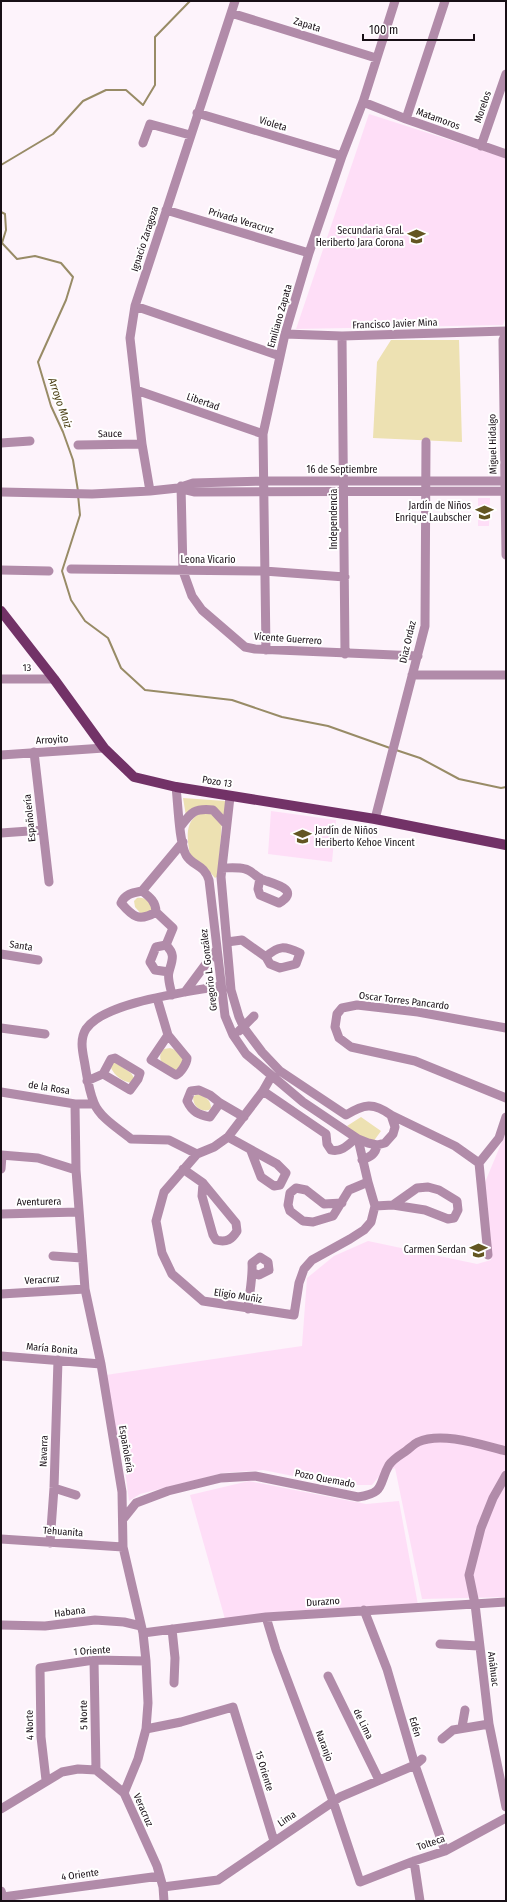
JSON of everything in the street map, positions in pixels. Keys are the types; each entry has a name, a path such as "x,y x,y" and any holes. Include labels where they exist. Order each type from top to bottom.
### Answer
{"main road":[{"name":"Pozo 13","path":"1,611 54,678 104,748 134,777 176,787 230,797 375,819 506,845"}],"street":[{"name":"Ignacio Zaragoza","path":"150,491 142,444 130,338 135,306 234,1"},
{"name":"Emiliano Zapata","path":"266,650 262,434 285,334 309,253 342,156 363,102 395,1"},
{"path":"406,119 445,1"},
{"name":"Zapata","path":"231,13 376,58"},
{"name":"Morelos","path":"481,146 506,74"},
{"name":"Matamoros","path":"363,102 406,119 506,154"},
{"name":"Violeta","path":"197,113 342,156"},
{"path":"143,143 150,124 190,135"},
{"name":"Privada Veracruz","path":"166,210 309,253"},
{"path":"135,306 280,356"},
{"name":"Francisco Javier Mina","path":"285,334 342,336 506,332"},
{"name":"Miguel Hidalgo","path":"506,332 503,340 506,555"},
{"name":"Independencia","path":"342,336 345,491 345,654"},
{"name":"Libertad","path":"136,390 262,434"},
{"path":"1,443 30,441"},
{"name":"Diaz Ordaz","path":"375,819 425,626 426,442"},
{"name":"Sauce","path":"78,445 142,444"},
{"name":"16 de Septiembre","path":"1,492 92,494 180,488 193,483 263,481 505,481"},
{"name":"16 de Septiembre","path":"180,488 194,492 426,490 505,491"},
{"name":"Vicente Guerrero","path":"180,488 183,570 192,596 202,610 245,647 266,650 418,656"},
{"name":"Leona Vicario","path":"72,569 264,571 345,577"},
{"path":"1,570 50,571"},
{"path":"412,675 506,675"},
{"name":"13","path":"1,680 54,678"},
{"name":"Arroyito","path":"1,755 104,748"},
{"name":"Españolería","path":"34,752 49,882"},
{"name":"Gregorio L. González","path":"176,787 183,842 187,856 206,871 209,880 220,986 225,1016 233,1035 246,1054 303,1102 357,1138 377,1145"},
{"name":"Gregorio L. González","path":"230,797 222,872 227,942 234,1002 244,1028 262,1052 280,1071 346,1115"},
{"path":"181,826 190,813 201,809 213,810 226,824"},
{"path":"1,833 43,830"},
{"path":"142,892 183,842"},
{"path":"209,880 222,872 246,869 260,878"},
{"path":"156,912 146,918 138,918 121,903 123,898 131,893 142,892 150,897 156,906 156,912 173,928 166,945"},
{"path":"227,942 242,940 266,957"},
{"path":"166,945 171,950 173,962 169,972 172,995"},
{"path":"166,945 156,947 150,962 155,970 169,972"},
{"path":"185,992 217,949"},
{"name":"Santa","path":"1,954 38,960"},
{"path":"197,1154 169,1140 131,1139 104,1116 94,1104 87,1081 82,1042 86,1030 96,1018 114,1009 157,998 220,986"},
{"path":"157,998 168,1035"},
{"name":"Oscar Torres Pancardo","path":"506,1028 418,1012 356,1005 342,1008 337,1014 335,1027 339,1038 351,1047 415,1061 506,1098"},
{"path":"233,1035 244,1028 254,1016"},
{"path":"1,1028 45,1034"},
{"path":"87,1081 102,1074"},
{"name":"Eligio Muñiz","path":"272,1077 228,1137 214,1147 197,1154 164,1192 156,1221 162,1253 172,1274 203,1301 294,1315 304,1269 312,1260 364,1230 371,1222 375,1206"},
{"path":"263,1091 326,1134 327,1144 331,1150 336,1151 346,1147 357,1138 375,1206 393,1205 425,1210 448,1219 454,1218 458,1210 457,1200 439,1190 428,1187 417,1188 393,1205"},
{"name":"de la Rosa","path":"1,1092 75,1104 94,1104"},
{"path":"220,1103 244,1117"},
{"name":"Españolería","path":"75,1104 78,1212 85,1289 101,1364 122,1492 124,1518 122,1527 123,1548 142,1630 146,1661 148,1703 146,1729 138,1759 124,1794"},
{"path":"341,1126 346,1115 356,1108 377,1106 391,1115 455,1146 479,1163"},
{"path":"362,1160 371,1156 376,1150 377,1145 385,1143 393,1134 395,1127 391,1115"},
{"path":"488,1255 479,1163 499,1138 506,1116"},
{"path":"228,1137 251,1151"},
{"path":"1,1169 2,1155 38,1158 76,1170"},
{"path":"183,1169 203,1184 236,1223 237,1230 233,1238 223,1242 216,1240 213,1235 202,1196 203,1184"},
{"path":"342,1203 324,1204 306,1190 296,1188 290,1193 288,1205 290,1210 303,1221 313,1222 333,1216 342,1203 350,1190 368,1182"},
{"name":"Aventurera","path":"1,1214 78,1212"},
{"path":"53,1256 82,1258"},
{"path":"248,1309 249,1290 253,1273"},
{"name":"Veracruz","path":"1,1294 85,1289"},
{"name":"María Bonita","path":"1,1356 101,1364"},
{"name":"Navarra","path":"50,1543 54,1488 58,1360"},
{"name":"Pozo Quemado","path":"124,1518 136,1504 168,1491 221,1478 255,1476 358,1497 370,1495 378,1491 390,1464 398,1456 419,1442 436,1438 469,1441 506,1451"},
{"name":"Anáhuac","path":"506,1476 493,1498 481,1528 469,1575 475,1604 489,1724 506,1807"},
{"path":"54,1488 76,1496"},
{"name":"Tehuanita","path":"1,1539 123,1548"},
{"name":"Durazno","path":"142,1630 172,1629 266,1617 506,1602"},
{"name":"Edén","path":"364,1610 387,1669 418,1762 445,1851"},
{"name":"Naranjo","path":"266,1617 276,1650 334,1801 360,1882"},
{"name":"Habana","path":"1,1624 45,1626 95,1620 142,1630"},
{"path":"172,1629 175,1658 174,1683"},
{"path":"440,1644 479,1646"},
{"name":"1 Oriente","path":"40,1668 94,1660 146,1661"},
{"name":"5 Norte","path":"94,1660 96,1770"},
{"name":"4 Norte","path":"40,1668 41,1737 46,1780"},
{"name":"de Lima","path":"328,1676 379,1780"},
{"name":"15 Oriente","path":"146,1729 182,1722 233,1707 274,1841"},
{"path":"462,1727 465,1710"},
{"path":"442,1739 453,1730 462,1727 489,1724"},
{"name":"Lima","path":"163,1887 218,1880 334,1801 418,1762"},
{"path":"1,1809 46,1780 62,1772 78,1769 96,1770"},
{"name":"Veracruz","path":"96,1770 124,1794 160,1876 163,1887 164,1901"},
{"name":"Tolteca","path":"360,1882 414,1860 445,1851 506,1818"},
{"path":"414,1860 420,1901"},
{"name":"4 Oriente","path":"2,1894 160,1876"}],"shaded area":[{"name":"Secundaria Gral. Heriberto Jara Corona","path":"369,114 506,158 506,316 503,325 296,329"},
{"path":"391,340 459,340 462,442 373,438 377,362"},
{"name":"Jardín de Niños Enrique Laubscher","path":"478,498 490,498 489,526 478,526"},
{"path":"183,798 225,801 225,820 215,810 186,816"},
{"name":"Jardín de Niños Heriberto Kehoe Vincent","path":"271,811 336,820 332,862 268,854"},
{"path":"211,813 222,821 218,876 215,878 205,866 190,855 188,840 188,829 192,820 199,814"},
{"path":"137,898 145,899 154,909 142,915 135,907 134,901"},
{"path":"170,1048 179,1053 184,1063 175,1071 160,1059 164,1049"},
{"path":"113,1063 116,1063 131,1073 135,1079 131,1083 119,1078 111,1068"},
{"path":"197,1094 205,1097 209,1101 211,1108 209,1110 203,1110 196,1106 193,1097"},
{"path":"361,1117 381,1131 373,1142 366,1142 347,1126"},
{"path":"506,1132 506,1597 422,1599 395,1468 380,1475 372,1485 353,1485 303,1478 263,1470 223,1473 140,1494 129,1501 122,1447 116,1441 99,1376 302,1346 307,1278 334,1256 368,1241 477,1264 491,1260 491,1240 483,1187"},
{"path":"249,1481 366,1504 399,1501 418,1605 286,1611 225,1619 190,1495"}],"waterway":[{"name":"Arroyo Maiz","path":"1,165 53,134 83,101 106,90 126,90 143,105 155,85 155,37 190,1"},
{"name":"Arroyo Maiz","path":"1,212 5,214 6,230 2,243 17,259 35,256 61,263 73,277 66,300 38,362 51,406 63,432 73,460 78,491"},
{"path":"78,495 80,515 62,571 71,600 85,621 108,638 121,668 145,690 232,700 282,717 328,726 390,748"},
{"path":"396,750 420,758 459,779 501,788 506,787"}],"place":[{"name":"Secundaria Gral. Heriberto Jara Corona","path":"417,237"},
{"name":"Jardín de Niños Enrique Laubscher","path":"484,512"},
{"name":"Jardín de Niños Heriberto Kehoe Vincent","path":"302,837"},
{"name":"Carmen Serdan","path":"479,1250"}]}
